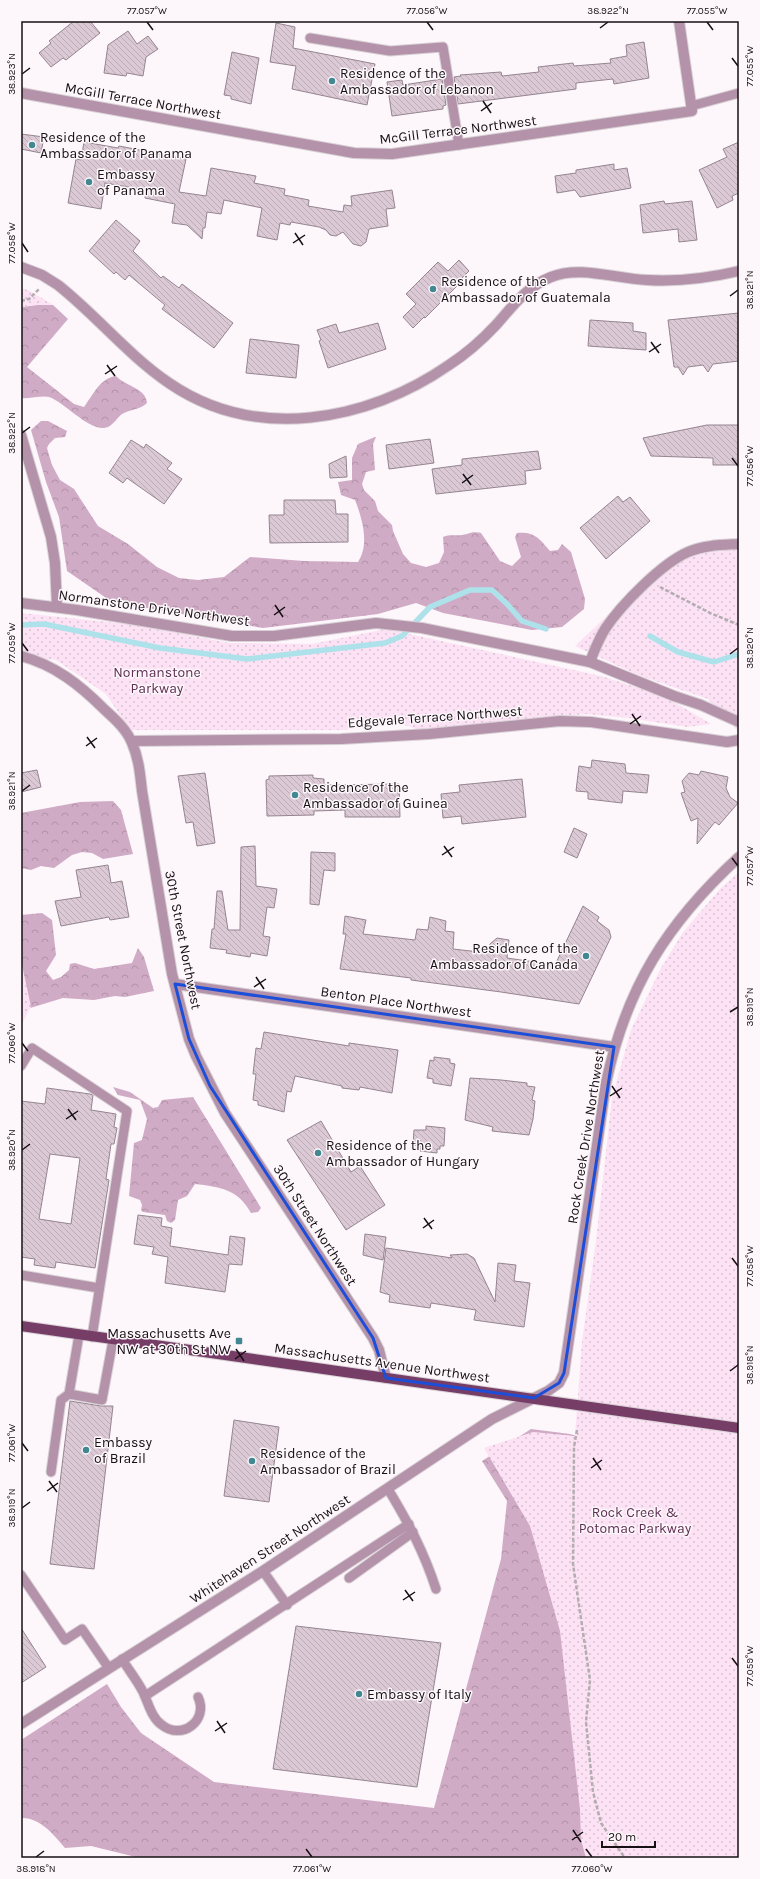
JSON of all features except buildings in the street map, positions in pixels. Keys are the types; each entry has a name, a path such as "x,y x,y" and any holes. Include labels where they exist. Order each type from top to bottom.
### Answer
{"main road":[{"name":"Massachusetts Avenue Northwest","path":"21,1326 739,1428"}],"street":[{"path":"678,21 691,106"},
{"name":"McGill Terrace Northwest","path":"21,93 354,153 392,154 692,112 691,106"},
{"path":"21,267 49,279 64,290 158,375 181,390 204,402 230,411 260,417 288,419 334,415 356,410 389,399 411,389 469,350 529,290 557,275 584,273 629,279 668,281 706,278 739,271"},
{"path":"22,441 51,537 55,563 57,607"},
{"path":"739,544 711,546 695,550 680,556 666,566 613,617 600,638 590,662 674,696 701,705 739,722"},
{"name":"Normanstone Drive Northwest","path":"21,603 57,607 232,636 274,636 376,623 404,625 590,662"},
{"name":"30th Street Northwest","path":"21,656 44,664 75,682 117,721 132,741 139,761 142,791 175,984 189,1039 210,1086 225,1113 373,1338 379,1350 386,1378"},
{"name":"Edgevale Terrace Northwest","path":"132,741 342,739 429,734 560,721 591,722 727,742 739,740"},
{"name":"Rock Creek Drive Northwest","path":"534,1398 559,1383 564,1373 606,1083 614,1047 635,992 648,964 665,939 701,894 739,857"},
{"name":"Benton Place Northwest","path":"175,984 614,1047"},
{"name":"Whitehaven Street Northwest","path":"21,1724 108,1667 263,1571 492,1419 534,1398"}],"lane":[{"path":"310,38 390,51 443,47 459,144"},
{"path":"691,106 739,93"},
{"path":"21,1066 32,1048 127,1111 92,1337"},
{"path":"21,1275 99,1288"},
{"path":"70,1394 79,1335"},
{"path":"52,1472 61,1400 70,1394 102,1400 112,1340"},
{"path":"388,1489 411,1528 427,1560 436,1589"},
{"path":"349,1578 411,1528"},
{"path":"145,1696 286,1605 411,1528"},
{"path":"263,1571 286,1605"},
{"path":"21,1575 65,1640 82,1629 108,1667"},
{"path":"122,1659 145,1696 156,1719 161,1725 171,1731 182,1731 193,1725 199,1717 201,1708 198,1697"}],"path":[{"path":"21,301 29,299 49,279"},
{"path":"659,586 710,613 739,625"},
{"path":"577,1430 574,1447 573,1564 590,1680 586,1722 593,1792 601,1823 625,1858"}],"highlighted area":[{"path":"175,984 614,1047 564,1373 559,1383 534,1398 386,1378 373,1338 210,1086 189,1039"}],"green space":[{"path":"21,288 30,291 53,305 21,307"},
{"path":"53,305 68,319 27,367 74,404 84,407 101,384 110,377 116,376 143,394 147,403 141,407 122,414 108,427 101,428 86,422 63,405 49,397 43,396 21,398 21,307"},
{"path":"41,421 48,421 67,431 65,437 55,438 47,448 52,465 60,480 74,489 98,526 128,544 157,567 179,578 198,580 224,577 250,557 304,561 358,562 364,547 364,531 360,515 355,500 341,495 338,482 352,480 352,458 358,444 376,437 373,444 375,470 366,472 362,484 364,490 375,501 378,511 392,525 403,554 411,563 426,567 439,563 444,552 443,537 475,532 481,533 500,561 512,566 521,557 515,537 517,533 528,533 540,540 550,551 558,550 562,544 571,552 585,599 584,609 562,627 532,630 443,613 416,603 378,614 263,628 112,602 67,571 59,517 46,482 31,430"},
{"path":"739,546 739,732 708,699 638,675 575,646 662,564 681,552"},
{"name":"Normanstone Parkway","path":"21,613 136,625 229,643 312,644 386,629 601,676 664,696 711,724 687,727 629,718 586,714 448,727 427,732 398,723 342,730 130,730 106,694 56,660 21,656"},
{"path":"113,801 121,810 133,854 103,859 92,853 82,852 72,855 54,868 41,866 31,870 21,868 21,813 80,802"},
{"name":"Rock Creek & Potomac Parkway","path":"739,872 739,1858 586,1858 581,1840 580,1809 560,1631 530,1526 484,1448 533,1432 575,1436 582,1342 596,1241 612,1098 631,1030 661,968 684,931 720,889"},
{"path":"42,913 52,920 56,955 46,971 53,980 61,977 69,970 70,964 75,963 94,969 132,963 138,948 144,957 154,991 125,997 115,996 94,1000 63,998 27,1009 21,1018 21,915"},
{"path":"21,960 31,1007 21,1025"},
{"path":"113,1087 130,1092 153,1108 158,1107 162,1100 193,1097 261,1208 258,1212 251,1213 240,1199 228,1191 212,1186 195,1184 187,1196 178,1200 175,1220 171,1223 167,1221 165,1215 143,1212 141,1210 142,1205 140,1200 129,1196 134,1143 142,1140 147,1119 140,1100 118,1095"},
{"path":"531,1429 570,1434 629,1452 739,1858 140,1858 91,1846 65,1848 46,1828 34,1820 21,1818 21,1740 107,1684 121,1707 141,1733 214,1782 434,1808 501,1559 507,1501 482,1461"}],"waterway":[{"path":"21,625 44,624 160,648 247,659 385,643 402,636 430,607 470,590 492,590 522,621 546,629"},
{"path":"650,636 678,652 714,662 739,654"}],"place":[{"name":"Residence of the Ambassador of Lebanon","path":"332,81"},
{"name":"Residence of the Ambassador of Panama","path":"32,145"},
{"name":"Embassy of Panama","path":"89,182"},
{"name":"Residence of the Ambassador of Guatemala","path":"433,289"},
{"name":"Residence of the Ambassador of Guinea","path":"295,795"},
{"name":"Residence of the Ambassador of Canada","path":"586,956"},
{"name":"Residence of the Ambassador of Hungary","path":"318,1153"},
{"name":"Massachusetts Ave NW at 30th St NW","path":"239,1341"},
{"name":"Embassy of Brazil","path":"86,1450"},
{"name":"Residence of the Ambassador of Brazil","path":"252,1461"},
{"name":"Embassy of Italy","path":"359,1694"}]}
